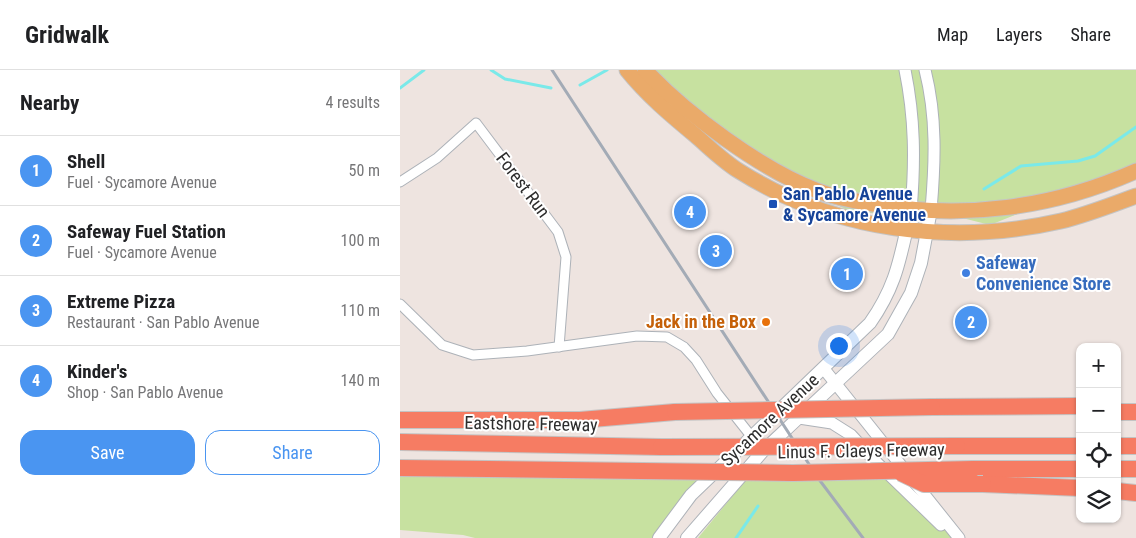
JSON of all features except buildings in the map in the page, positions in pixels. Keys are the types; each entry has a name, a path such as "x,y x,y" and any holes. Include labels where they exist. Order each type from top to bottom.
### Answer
{"highway":[{"path":"1121,402 1136,401"},
{"path":"400,420 580,420 675,412 1076,406"},
{"path":"1121,412 1136,412"},
{"name":"Eastshore Freeway","path":"400,442 661,446"},
{"name":"Linus F. Claeys Freeway","path":"661,446 1076,446"},
{"path":"1121,446 1136,446"},
{"name":"Linus F. Claeys Freeway","path":"400,468 899,472 973,469 1076,469"},
{"path":"1121,469 1136,469"},
{"path":"899,472 924,484 1076,488"},
{"path":"1121,491 1136,493"}],"main road":[{"path":"627,70 662,108 740,172 813,207 856,221 928,232 978,232 1028,227 1087,213 1136,196"},
{"path":"645,70 740,149 787,177 842,199 912,211 1002,208 1043,202 1084,191 1136,171"},
{"name":"Sycamore Avenue","path":"687,538 763,451 888,334 902,312 921,263 931,210"},
{"name":"Sycamore Avenue","path":"659,538 690,494 856,339 880,309 898,272 912,211"}],"street":[{"name":"Sycamore Avenue","path":"925,70 934,138 931,210"},
{"path":"905,71 925,70"},
{"name":"Sycamore Avenue","path":"905,71 914,122 915,154 912,211"},
{"name":"Forest Run","path":"400,182 437,158 476,123 558,232 566,257 559,347"},
{"path":"400,304 442,345 473,355 559,347 637,336 667,337 684,347 696,360 718,393 763,451"},
{"path":"824,369 959,538"},
{"path":"799,418 832,423 852,435 875,462 954,538"}],"green space":[{"path":"635,70 1136,70 1136,166 990,225 931,210 911,211 903,217 847,210 726,148"},
{"path":"400,468 711,472 659,538 475,538 463,535 400,530"},
{"path":"899,472 958,538 698,538 748,477"}],"waterway":[{"path":"400,88 424,70"},
{"path":"491,70 505,79 551,88"},
{"path":"580,85 607,70"},
{"path":"984,189 1021,166 1078,161 1095,156 1136,127"},
{"path":"736,538 758,506"}],"railway":[{"path":"552,70 818,478 863,538"}],"place":[{"name":"San Pablo Avenue & Sycamore Avenue","path":"773,204"},
{"name":"Kinder's","path":"690,212"},
{"name":"Extreme Pizza","path":"716,251"},
{"name":"Safeway Convenience Store","path":"966,273"},
{"name":"Shell","path":"847,274"},
{"name":"Jack in the Box","path":"766,322"},
{"name":"Safeway Fuel Station","path":"971,322"}]}
